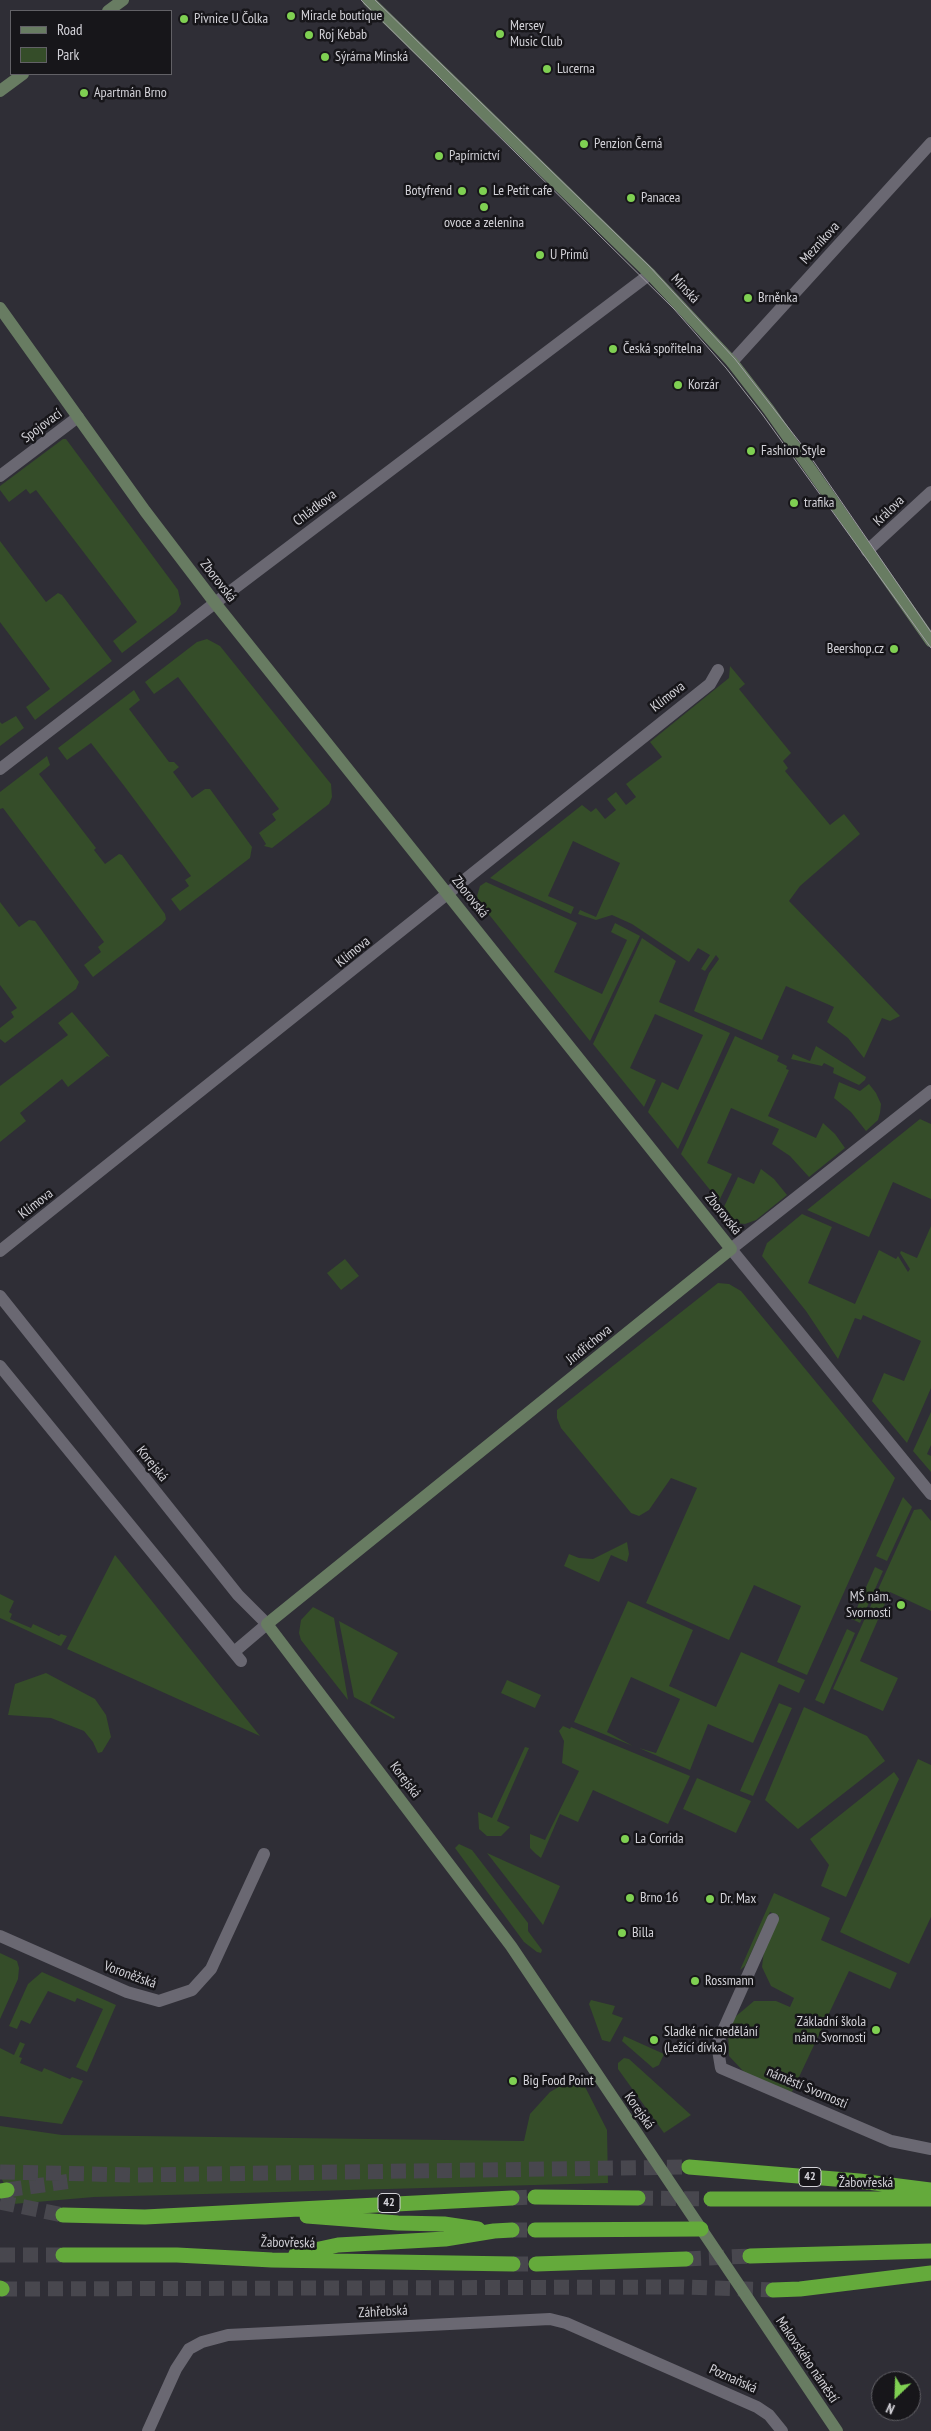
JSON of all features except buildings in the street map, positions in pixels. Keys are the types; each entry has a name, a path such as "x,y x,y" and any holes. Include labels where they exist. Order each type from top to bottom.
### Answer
{"highway":[{"name":"42","path":"689,2167 859,2181 931,2190"},
{"path":"535,2197 638,2198"},
{"name":"42","path":"63,2215 145,2217 512,2198"},
{"name":"Žabovřeská","path":"711,2199 931,2199"},
{"name":"42","path":"266,2211 342,2219 444,2224 494,2231"},
{"path":"535,2230 701,2229"},
{"name":"42","path":"272,2260 338,2245 445,2239 512,2230"},
{"path":"750,2256 931,2251"},
{"name":"Žabovřeská","path":"63,2255 513,2264"},
{"path":"536,2264 686,2259"},
{"path":"773,2290 800,2290 931,2273"}],"street":[{"path":"109,10 124,0"},
{"name":"Minská","path":"368,0 650,274 732,362 769,410 931,641"},
{"path":"0,91 22,75"},
{"name":"Mezníkova","path":"732,362 931,143"},
{"name":"Chládkova","path":"0,769 215,603 650,274"},
{"name":"Zborovská","path":"0,308 215,603 731,1249 931,1494"},
{"name":"Spojovací","path":"0,476 78,417"},
{"name":"Králova","path":"867,550 886,536 931,492"},
{"name":"Klímova","path":"0,1251 710,684 718,670"},
{"name":"Jindřichova","path":"267,1624 731,1249 931,1091"},
{"name":"Korejská","path":"0,1296 238,1595 267,1624 511,1946 752,2307"},
{"path":"0,1366 238,1656 267,1624"},
{"name":"Voroněžská","path":"0,1936 127,1992 159,2001 192,1990 211,1969 264,1854"},
{"name":"náměstí Svornosti","path":"773,1919 717,2044 721,2068 891,2140 931,2149"},
{"name":"Makovského náměstí","path":"752,2307 837,2431"},
{"name":"Záhřebská","path":"148,2431 176,2369 189,2349 202,2342 228,2335 550,2320 566,2323 664,2365"},
{"name":"Poznaňská","path":"664,2365 757,2406 769,2415 782,2431"}],"green space":[{"path":"63,439 66,439 178,590 181,604 176,612 122,653 113,641 137,622 36,490 30,494 26,489 9,502 0,490 0,486"},
{"path":"0,541 46,602 58,593 62,595 112,661 35,720 26,707 50,689 0,622"},
{"path":"207,639 220,646 331,784 332,797 329,804 272,848 264,846 266,844 259,833 276,820 272,814 279,809 178,677 154,694 145,682 197,642"},
{"path":"730,666 745,684 739,689 791,753 783,761 788,768 785,771 830,825 844,814 860,834 800,886 789,901 900,1016 890,1021 882,1018 864,1058 848,1038 827,1022 834,1007 786,986 762,1040 694,1011 709,973 719,959 716,955 705,971 701,969 710,955 698,948 689,962 632,924 612,915 596,920 578,914 580,910 596,917 620,863 573,841 548,896 574,907 571,914 490,878 582,805 591,812 596,808 605,819 616,810 607,799 616,792 626,805 636,797 626,784 662,757 650,742 729,678"},
{"path":"134,690 140,700 129,709 169,762 174,762 179,767 173,772 192,798 205,789 210,789 252,847 250,858 180,911 171,899 189,886 185,880 191,876 125,787 91,743 67,760 58,748"},
{"path":"16,716 24,728 0,746 0,722 2,724"},
{"path":"47,756 50,765 39,774 96,848 94,850 105,864 119,854 122,855 165,914 166,919 162,924 93,977 84,965 101,952 98,947 104,942 3,808 0,809 0,792"},
{"path":"486,882 577,923 554,972 602,994 627,940 611,932 615,923 640,936 590,1041 479,902 477,896 480,886"},
{"path":"0,902 19,927 29,920 35,921 79,982 76,989 5,1043 0,1039 0,1028 14,1017 11,1012 17,1008 0,985"},
{"path":"642,938 676,961 659,1002 730,1033 678,1149 648,1112 662,1082 678,1090 703,1035 655,1014 630,1068 656,1080 644,1107 593,1044"},
{"path":"72,1012 110,1057 107,1056 68,1087 62,1079 20,1113 26,1121 0,1142 0,1086 68,1035 58,1023"},
{"path":"735,1036 779,1056 777,1061 787,1066 786,1069 789,1070 768,1116 816,1138 823,1123 835,1134 845,1148 809,1177 790,1156 772,1144 779,1129 731,1108 707,1163 732,1174 719,1201 681,1154"},
{"path":"816,1046 866,1077 865,1080 859,1085 833,1073 834,1068 824,1063 822,1066 791,1059 793,1054 810,1061"},
{"path":"839,1082 860,1091 869,1084 876,1093 881,1104 880,1113 878,1120 866,1131 851,1112 834,1098"},
{"path":"920,1119 931,1124 931,1199 893,1182 869,1237 807,1210"},
{"path":"761,1169 774,1179 787,1195 756,1220 745,1224 736,1223 724,1207 738,1177 754,1184"},
{"path":"802,1214 832,1227 808,1283 855,1304 879,1250 896,1259 898,1256 908,1272 910,1269 900,1253 901,1251 917,1258 931,1226 931,1388 907,1443 872,1401 884,1373 904,1381 921,1341 863,1315 861,1320 855,1318 838,1359 806,1311 762,1256 767,1243"},
{"path":"345,1259 359,1276 341,1290 327,1273"},
{"path":"718,1283 729,1284 741,1291 895,1478 807,1675 777,1662 801,1606 754,1585 729,1640 646,1603 697,1488 671,1478 649,1510 639,1516 631,1513 561,1428 557,1418 557,1410"},
{"path":"931,1412 931,1445 927,1454 931,1456 931,1472 913,1451"},
{"path":"903,1497 912,1507 887,1561 876,1556"},
{"path":"921,1509 931,1521 931,1611 890,1592 860,1661 898,1678 883,1711 833,1689 914,1510"},
{"path":"627,1542 629,1554 627,1562 611,1555 599,1582 564,1566 569,1554 579,1558 593,1559"},
{"path":"115,1555 260,1736 67,1649"},
{"path":"875,1567 883,1571 860,1623 852,1619"},
{"path":"0,1594 14,1601 9,1612 12,1614 10,1619 31,1628 33,1624 59,1636 61,1634 67,1636 61,1646 0,1618"},
{"path":"628,1601 693,1630 669,1686 716,1707 741,1652 805,1680 799,1693 779,1684 753,1743 708,1724 690,1770 639,1748 656,1753 680,1699 631,1677 607,1732 633,1746 574,1722"},
{"path":"313,1607 334,1618 348,1700 301,1640 299,1633 301,1620"},
{"path":"339,1621 398,1653 370,1703 395,1717 394,1719 354,1697"},
{"path":"847,1629 855,1633 824,1704 815,1700"},
{"path":"46,1673 95,1699 106,1715 111,1737 102,1752 98,1753 93,1742 84,1731 51,1718 8,1715 15,1684"},
{"path":"507,1680 541,1695 535,1708 501,1693"},
{"path":"779,1703 792,1708 753,1796 740,1791"},
{"path":"804,1707 867,1736 885,1761 798,1829 765,1800"},
{"path":"563,1726 570,1729 571,1727 690,1776 668,1824 593,1790 578,1822 560,1814 541,1858 536,1854 530,1848 530,1834 545,1840 579,1771 562,1763 564,1741 559,1731"},
{"path":"525,1747 529,1748 497,1821 510,1827 501,1836 487,1836 479,1829 478,1812 492,1818"},
{"path":"918,1759 931,1765 931,1917 909,1964 840,1932"},
{"path":"894,1772 899,1779 846,1897 821,1886 829,1865 810,1839"},
{"path":"697,1778 751,1801 736,1833 683,1809"},
{"path":"459,1844 472,1850 528,1923 528,1931 542,1950 541,1953 524,1942 455,1848"},
{"path":"487,1853 560,1886 543,1925"},
{"path":"774,1893 830,1918 821,1940 897,1973 890,1989 849,1971 791,2094 745,2073 729,2056 728,2031 735,2017 754,2001 776,2001 790,2007 794,1998 771,1986 762,1967 764,1950 779,1916 770,1912 745,1966 740,1970"},
{"path":"0,1953 17,1961 19,1968 18,1979 0,2019"},
{"path":"42,1972 116,2005 87,2072 76,2067 103,2009 77,1998 75,2002 48,1991 30,2024 21,2020 17,2029 9,2026 28,1984"},
{"path":"591,2000 615,2006 612,2014 623,2018 610,2042 602,2040 589,2004"},
{"path":"624,2036 664,2054 659,2065 653,2068 622,2041"},
{"path":"20,2042 25,2044 19,2057 22,2058 20,2063 42,2072 44,2068 70,2079 72,2077 83,2081 62,2124 0,2116 0,2048 14,2055"},
{"path":"624,2058 629,2059 691,2115 664,2133 618,2069 618,2063"},
{"path":"579,2075 607,2130 608,2183 94,2197 13,2204 0,2175 0,2126 62,2135 524,2141 530,2114 550,2092"}],"tunnel":[{"path":"0,2172 135,2175 689,2167"},
{"path":"7,2190 71,2181"},
{"path":"512,2198 535,2197"},
{"path":"638,2198 711,2199"},
{"path":"0,2202 63,2215"},
{"path":"512,2230 535,2230"},
{"path":"0,2255 63,2255"},
{"path":"686,2259 750,2256"},
{"path":"513,2264 536,2264"},
{"path":"2,2289 681,2287 773,2290"}],"tram line":[{"path":"361,0 674,309 726,368 762,414 931,648"},
{"path":"375,0 649,266 735,359 805,449 931,632"}],"place":[{"name":"Miracle boutique","path":"291,16"},
{"name":"Pivnice U Čolka","path":"184,19"},
{"name":"Mersey Music Club","path":"500,34"},
{"name":"Roj Kebab","path":"309,35"},
{"name":"Sýrárna Minská","path":"325,57"},
{"name":"Lucerna","path":"547,69"},
{"name":"Apartmán Brno","path":"84,93"},
{"name":"Penzion Černá","path":"584,144"},
{"name":"Papírnictví","path":"439,156"},
{"name":"Botyfrend","path":"462,191"},
{"name":"Le Petit cafe","path":"483,191"},
{"name":"Panacea","path":"631,198"},
{"name":"ovoce a zelenina","path":"484,207"},
{"name":"U Primů","path":"540,255"},
{"name":"Brněnka","path":"748,298"},
{"name":"Česká spořitelna","path":"613,349"},
{"name":"Korzár","path":"678,385"},
{"name":"Fashion Style","path":"751,451"},
{"name":"trafika","path":"794,503"},
{"name":"Beershop.cz","path":"894,649"},
{"name":"MŠ nám. Svornosti","path":"901,1605"},
{"name":"La Corrida","path":"625,1839"},
{"name":"Brno 16","path":"630,1898"},
{"name":"Dr. Max","path":"710,1899"},
{"name":"Billa","path":"622,1933"},
{"name":"Rossmann","path":"695,1981"},
{"name":"Základní škola nám. Svornosti","path":"876,2030"},
{"name":"Sladké nic nedělání (Ležící dívka)","path":"654,2040"},
{"name":"Big Food Point","path":"513,2081"}]}
